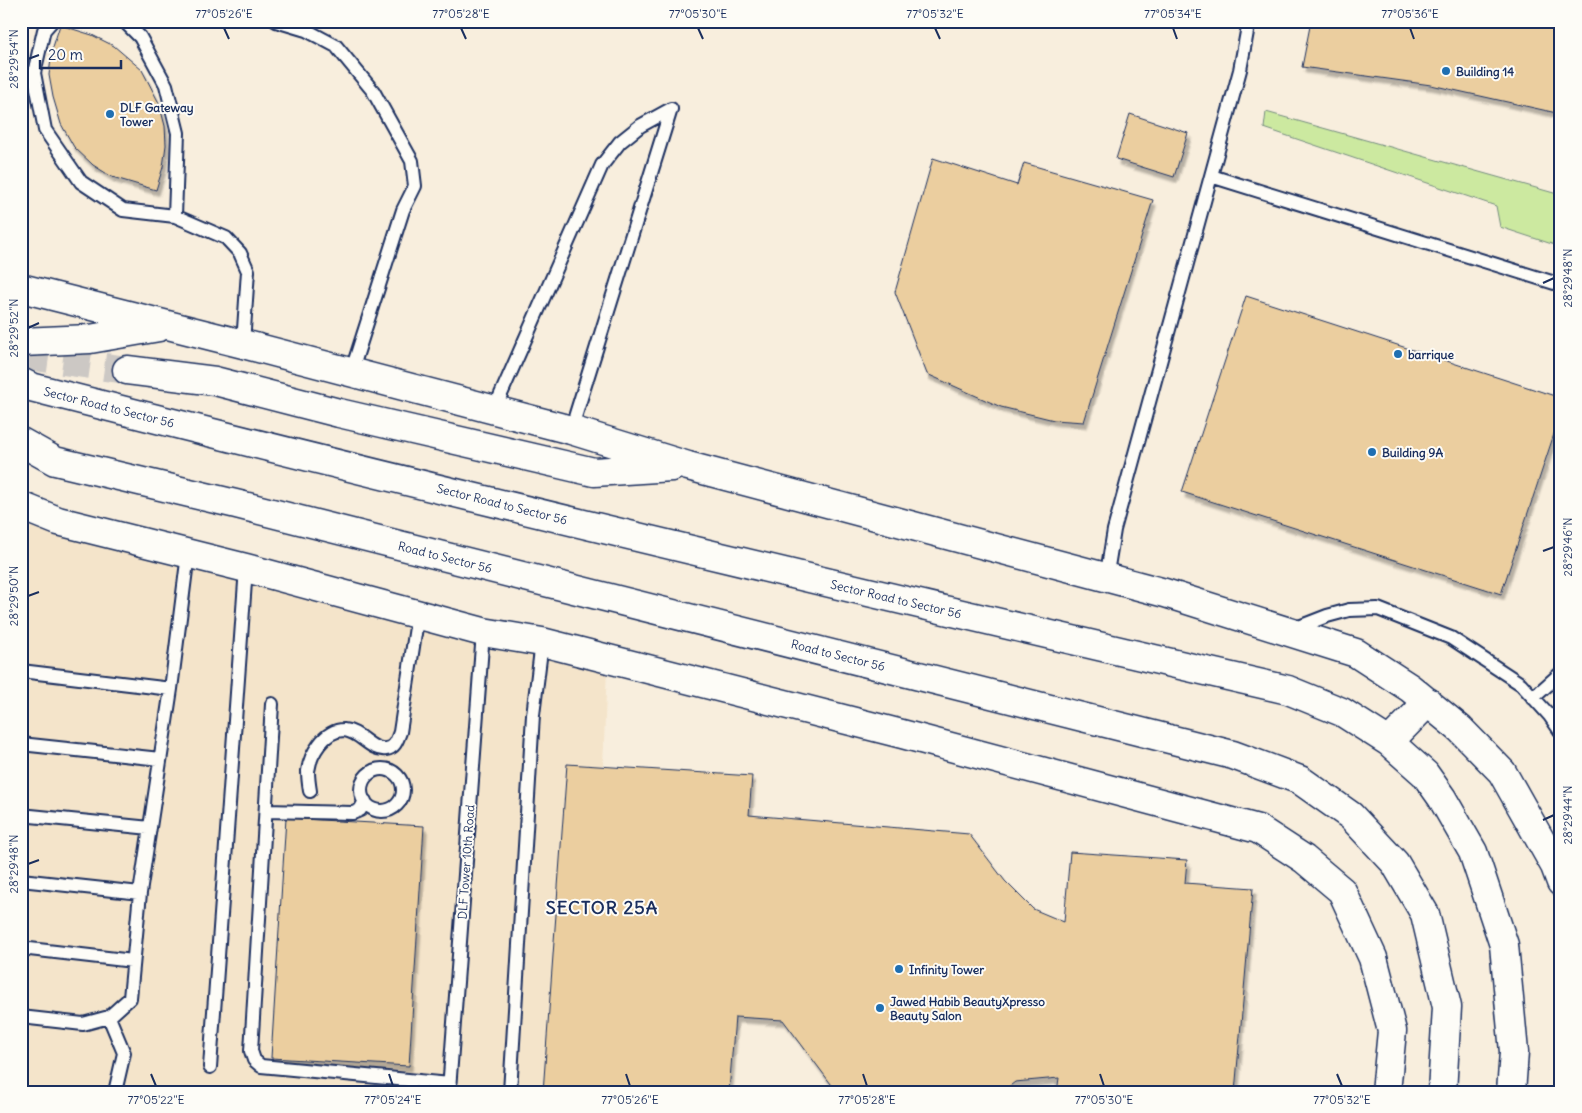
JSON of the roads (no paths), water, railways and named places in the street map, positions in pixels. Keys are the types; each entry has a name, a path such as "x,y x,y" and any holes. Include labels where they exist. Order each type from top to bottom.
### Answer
{"street":[{"path":"21,288 571,430 688,466 1106,579 1165,593 1356,653 1428,702 1460,729 1502,772 1555,866 1561,882"},
{"path":"21,342 90,339 170,326"},
{"path":"127,370 215,381 339,413 594,472 688,466"},
{"name":"Sector Road to Sector 56","path":"21,382 31,387 259,446 776,571 1288,690 1342,712 1389,742 1425,774 1442,798 1473,852 1504,946 1514,1052 1511,1092"},
{"name":"Road to Sector 56","path":"21,442 54,461 284,516 1233,755 1300,780 1350,816 1389,856 1425,914 1447,1007 1442,1092"},
{"path":"21,506 58,521 246,568 483,632 542,642 902,734 1258,829 1304,859 1342,891 1373,958 1392,1031 1386,1092"},
{"path":"1389,742 1428,702"}],"lane":[{"path":"52,21 44,30 34,73 46,130 81,182 123,210 175,216 226,238 240,253 248,270 243,344"},
{"path":"124,21 140,37 166,85 178,133 175,216"},
{"path":"276,21 306,30 336,46 373,91 412,161 415,186 403,210 351,372"},
{"path":"1106,579 1114,530 1240,70 1249,21"},
{"path":"494,410 602,165 620,142 640,126 671,109 571,430"},
{"path":"1211,176 1561,286"},
{"path":"21,1016 83,1024 109,1017 130,998 140,893 171,689 188,554"},
{"path":"210,1067 246,568"},
{"path":"1287,632 1327,616 1349,610 1378,609 1451,638 1521,684 1550,716 1561,732"},
{"path":"310,791 308,772 313,753 324,739 333,734 344,730 379,749 388,749 394,746 400,732 418,614"},
{"name":"DLF Tower 10th Road","path":"449,1088 483,632"},
{"path":"510,1092 533,715 542,642"},
{"path":"21,671 171,689"},
{"path":"1533,698 1561,673"},
{"path":"272,704 251,1051 254,1060 261,1066 449,1088"},
{"path":"21,744 160,759"},
{"path":"386,769 388,749"},
{"path":"386,769 398,775 402,781 403,795 400,802 389,810 382,811 369,807 364,801 361,788 372,771 386,769"},
{"path":"266,811 353,813 360,810 364,801"},
{"path":"21,815 150,828"},
{"path":"21,880 140,893"},
{"path":"21,948 133,961"},
{"path":"109,1017 124,1053 115,1092"}],"tunnel":[{"path":"21,355 127,370"}],"place":[{"name":"Building 14","path":"1446,71"},
{"name":"DLF Gateway Tower","path":"110,114"},
{"name":"barrique","path":"1398,354"},
{"name":"Building 9A","path":"1372,452"},
{"name":"Infinity Tower","path":"899,969"},
{"name":"Jawed Habib BeautyXpresso Beauty Salon","path":"880,1008"}],"district":[{"name":"SECTOR 25A","path":"602,907"}]}
